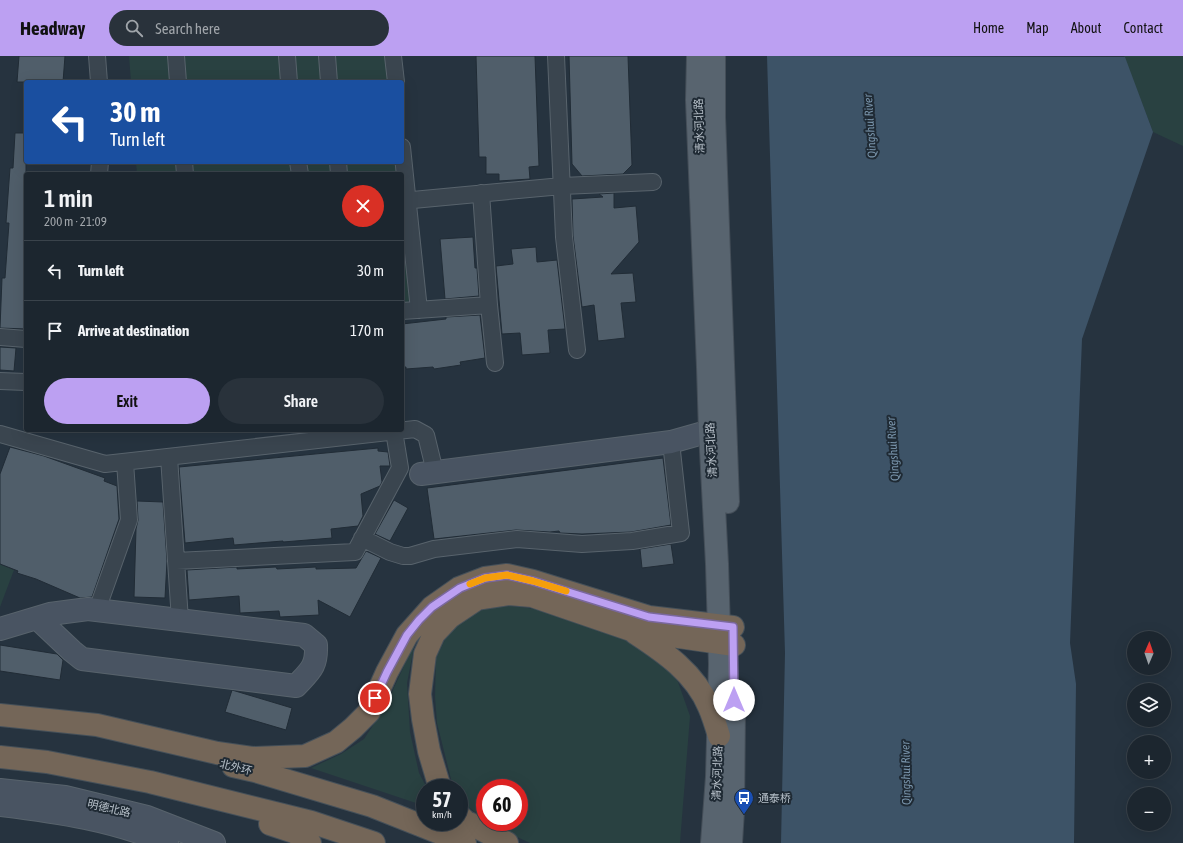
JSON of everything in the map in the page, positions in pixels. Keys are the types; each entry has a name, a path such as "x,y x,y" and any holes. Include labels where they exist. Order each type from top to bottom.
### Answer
{"highway":[{"path":"0,716 97,725 217,752 252,758 305,756 336,742 369,712 387,672 407,635 432,607 460,588 485,578 507,575 533,581 649,617 726,635"},
{"path":"437,779 429,752 420,694 425,654 434,634 450,617 477,599 509,594 532,596 630,630 665,653 686,672 693,681 709,706 719,736"},
{"path":"630,630 726,635"},
{"name":"北外环","path":"0,716 98,734 255,771 372,806 465,843"},
{"path":"0,757 47,762 150,782 311,822 374,843"},
{"path":"0,762 146,792 252,817 294,832 310,843"},
{"path":"468,822 507,843"}],"main road":[{"name":"清水河北路","path":"698,56 697,100 710,431 726,635 715,823 712,843"},
{"name":"清水河北路","path":"714,56 714,117 726,635 733,810 731,843"}],"street":[{"path":"97,56 99,80"},
{"path":"176,56 178,80"},
{"path":"287,56 289,80"},
{"path":"327,56 329,80"},
{"path":"393,56 396,80"},
{"path":"556,56 564,236 577,350"},
{"path":"405,201 562,186 653,182"},
{"path":"404,183 418,310"},
{"path":"480,193 495,363"},
{"path":"404,311 489,305"},
{"path":"0,337 24,339"},
{"path":"0,381 24,382"},
{"path":"404,430 415,429 426,435 428,473 671,442 710,431"},
{"path":"0,434 105,464 385,432"},
{"path":"176,561 355,552 400,468 394,432"},
{"path":"362,538 390,552 403,556 418,554 434,548 517,539 582,544 632,541 681,533 671,442"},
{"path":"170,457 180,620"},
{"path":"97,610 129,520 126,462"},
{"path":"0,629 50,614 88,609 304,635 316,645 316,657 311,670 296,686 82,659 37,618"},
{"name":"明德北路","path":"0,790 65,797 147,816 214,843"},
{"name":"明德北路","path":"0,805 56,812 105,822 144,833 167,843"}],"green space":[{"path":"129,56 169,56 171,80 131,80"},
{"path":"183,56 280,56 283,80 185,80"},
{"path":"292,56 320,56 322,80 295,80"},
{"path":"333,56 387,56 389,80 335,80"},
{"path":"1124,56 1183,56 1183,146 1153,132"},
{"path":"136,164 176,164 177,172 137,172"},
{"path":"192,164 291,164 293,172 193,172"},
{"path":"303,164 332,164 333,172 305,172"},
{"path":"343,164 397,164 398,172 344,172"},
{"path":"404,234 410,300 404,304"},
{"path":"0,564 14,570 0,607"},
{"path":"511,606 545,610 631,639 657,656 678,682 690,716 680,843 530,843 504,831 528,831 528,779 476,779 476,813 468,806 468,779 451,779 437,723 435,697 436,658 447,635 466,616 487,608"},
{"path":"415,642 407,683 410,732 419,773 422,779 416,779 416,803 311,768 341,754 364,739 385,707"}],"water":[{"name":"Qingshui River","path":"767,56 1125,57 1153,132 1082,339 1070,643 1076,684 1074,843 781,843 785,653"}],"building":[{"path":"19,56 65,56 63,80 24,80 24,82 17,82"},
{"path":"476,56 535,56 539,166 529,167 530,179 499,181 499,174 486,174 486,157 479,157"},
{"path":"569,56 628,56 632,165 623,174 582,176 572,164"},
{"path":"15,133 24,133 24,164 26,164 26,172 24,172 24,329 0,328 2,278 5,278 9,223 6,223 10,168 13,168"},
{"path":"614,193 614,208 636,206 639,242 611,274 633,273 636,302 621,303 625,338 598,341 594,305 582,307 573,236 572,199 603,197 599,194"},
{"path":"473,237 479,296 445,299 440,239"},
{"path":"536,247 537,262 557,260 565,329 548,330 550,353 522,355 520,333 502,334 496,266 513,264 511,249"},
{"path":"480,315 485,358 460,362 461,365 434,369 433,367 406,369 406,367 404,367 404,324 446,319 446,317"},
{"path":"0,347 16,348 14,371 0,370"},
{"path":"10,447 44,456 105,478 104,481 117,486 119,519 92,597 80,598 36,579 17,573 18,571 0,564 0,474"},
{"path":"378,448 378,451 388,452 390,466 380,466 382,482 380,486 361,494 363,516 358,526 331,529 332,538 234,545 233,538 185,543 179,467"},
{"path":"663,458 671,525 631,532 582,534 560,533 559,531 550,532 516,530 434,539 427,488"},
{"path":"394,500 408,508 390,541 375,534"},
{"path":"137,501 163,502 167,561 165,598 134,597 136,529 138,520"},
{"path":"671,544 674,564 642,568 640,549"},
{"path":"366,551 381,558 350,617 318,600 319,615 280,617 279,611 240,613 239,596 189,600 187,570 237,567 237,569 276,567 277,569 316,567 316,569 356,568"},
{"path":"0,645 57,654 63,660 60,680 0,671"},
{"path":"232,690 292,708 286,730 225,712"}],"slow traffic":[{"path":"470,584 485,578 507,575 566,591"}],"place":[{"name":"通泰桥","path":"744,815"}],"route":[{"path":"375,698 407,635 432,607 460,588 485,578 507,575 533,581 649,617 719,624 733,627 735,664 734,700"}]}
